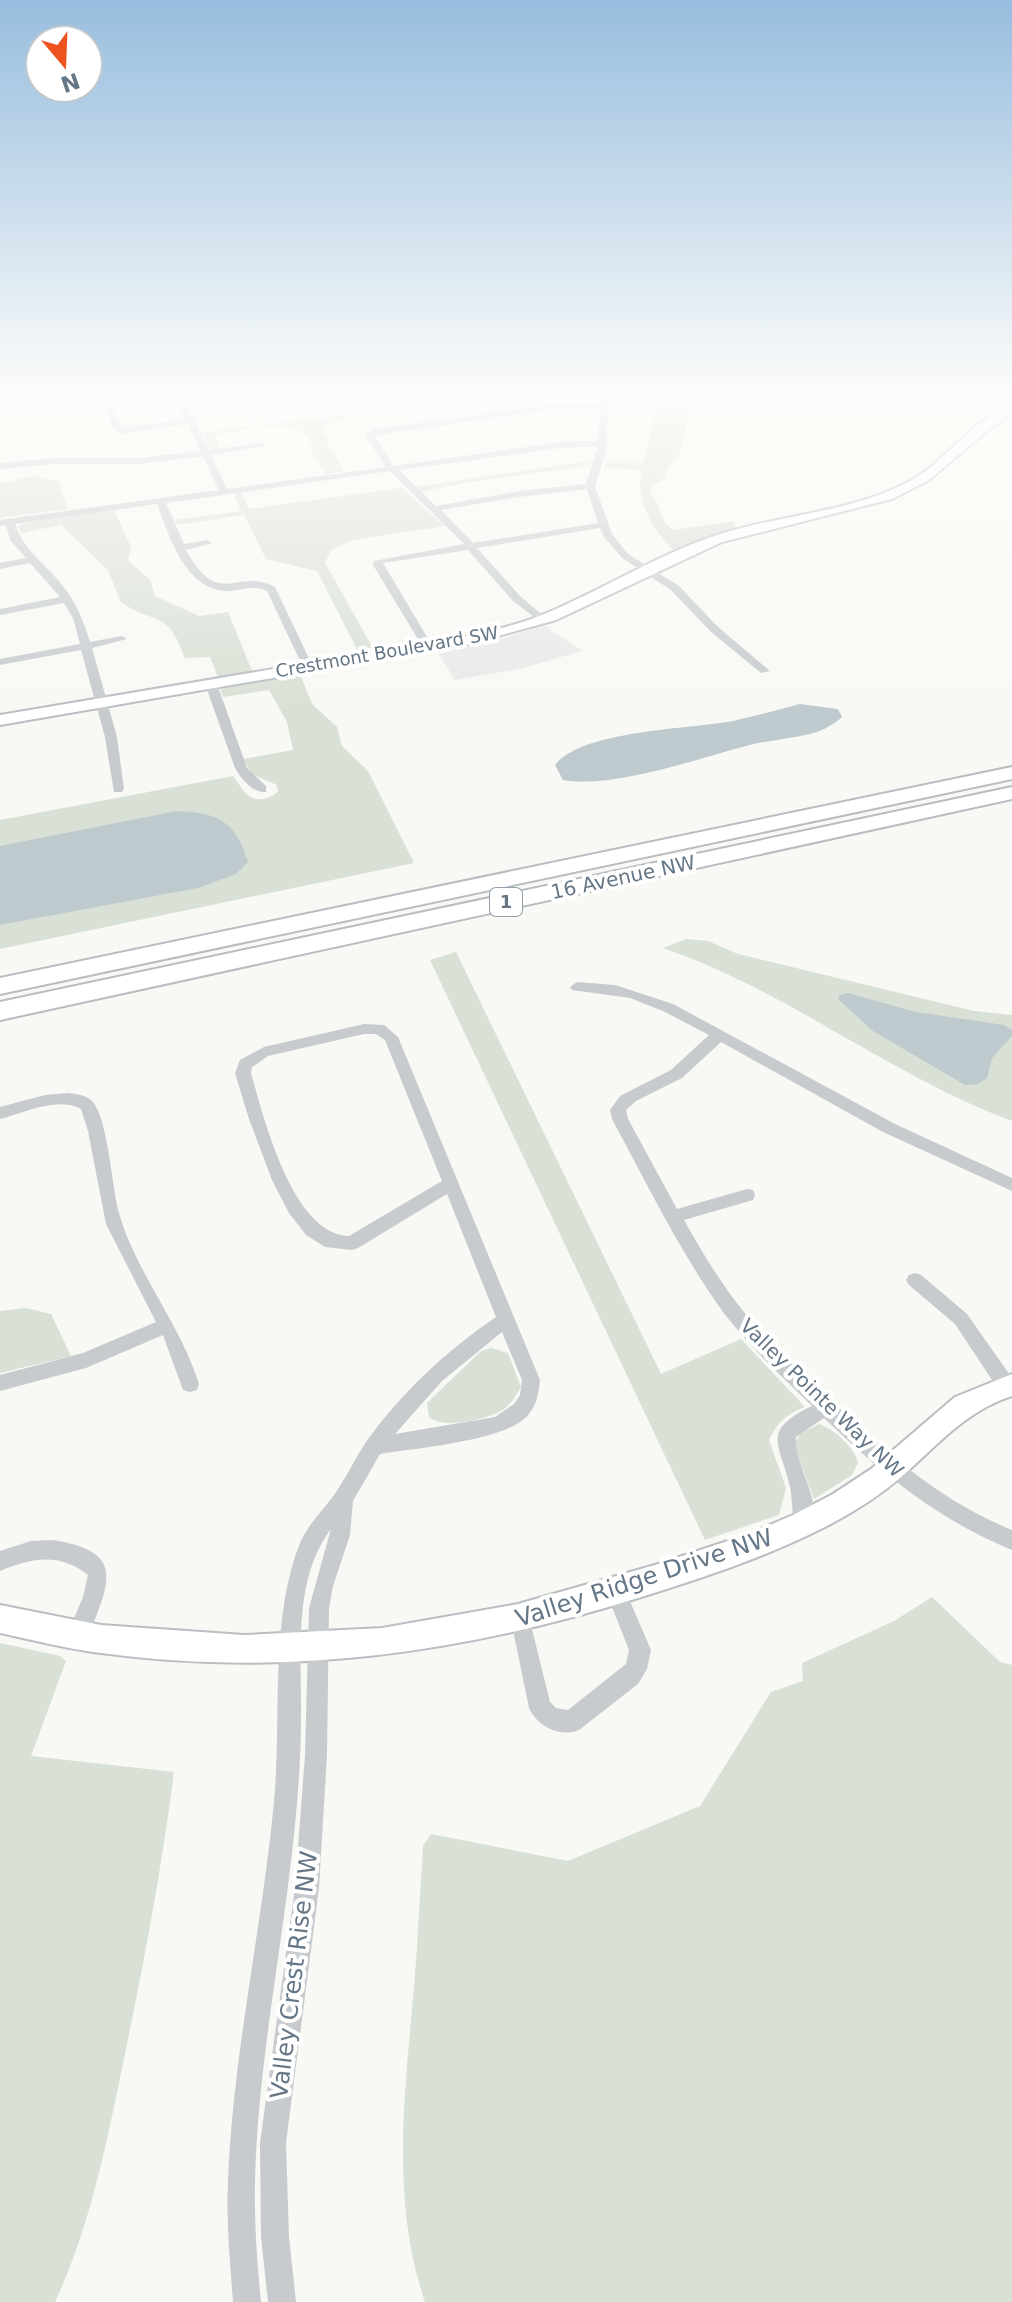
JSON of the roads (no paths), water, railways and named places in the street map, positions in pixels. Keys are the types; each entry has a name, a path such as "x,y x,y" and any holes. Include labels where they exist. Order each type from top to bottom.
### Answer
{"highway":[{"name":"16 Avenue NW","path":"0,986 1012,773"},
{"name":"16 Avenue NW","path":"0,1011 1012,793"}],"street":[{"path":"118,789 102,702 78,618 67,599 15,540 5,522 185,496"},
{"path":"420,496 469,545 499,583 542,620"},
{"path":"433,509 505,496"},
{"path":"593,496 602,525 616,548 675,588 714,629 765,671"},
{"name":"Crestmont Boulevard SW","path":"0,720 492,635 542,620 720,538 844,509 883,496"},
{"path":"160,500 179,548 193,567 216,587 257,584 269,587 308,667"},
{"path":"428,647 378,565 379,561 602,525"},
{"path":"179,548 207,543"},
{"path":"0,566 33,559"},
{"path":"0,612 67,599"},
{"path":"0,662 122,639"},
{"path":"211,684 241,768 262,789"},
{"path":"577,987 618,989 660,1004 889,1128 1012,1185"},
{"path":"375,1446 499,1425 515,1416 526,1403 531,1380 507,1319 391,1037 385,1032 364,1029 264,1052 245,1064 243,1073 270,1158 289,1195 323,1241 337,1246 352,1243 451,1183"},
{"name":"Valley Pointe Way NW","path":"719,1034 678,1074 628,1098 618,1110 673,1217 731,1308 761,1343 827,1408 891,1468 939,1506 1012,1540"},
{"path":"0,1113 68,1098 87,1105 114,1223 137,1275 179,1348 190,1384"},
{"path":"673,1217 747,1195"},
{"path":"915,1280 961,1319 1010,1385"},
{"path":"304,1649 340,1535 343,1498 375,1446 432,1381 507,1319"},
{"path":"0,1383 86,1360 166,1326"},
{"name":"Valley Ridge Drive NW","path":"0,1619 78,1635 186,1648 304,1649 415,1640 521,1620 616,1592 804,1524 839,1505 891,1468 958,1407 1010,1385"},
{"path":"804,1524 798,1482 784,1443 795,1424 827,1408"},
{"path":"0,1561 40,1549 57,1548 93,1566 98,1581 78,1635"},
{"path":"521,1620 540,1708 550,1718 571,1722 630,1676 639,1660 640,1650 616,1592"},
{"name":"Valley Crest Rise NW","path":"247,2302 242,2247 241,2142 304,1649"},
{"name":"Valley Crest Rise NW","path":"282,2302 275,2237 273,2143 307,1888 316,1755 304,1649"}]}
